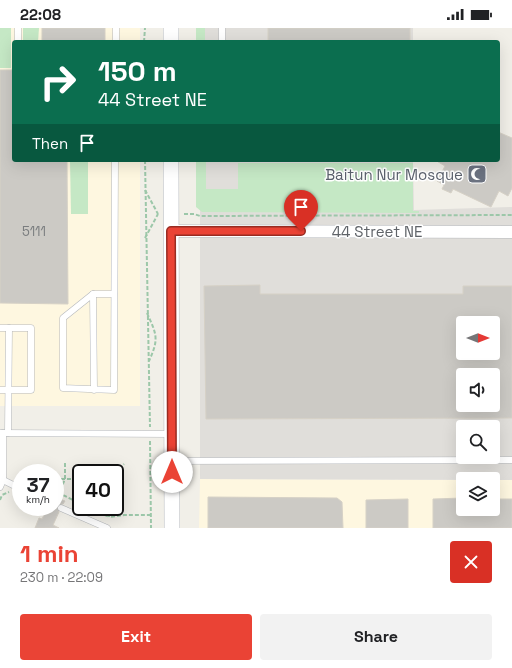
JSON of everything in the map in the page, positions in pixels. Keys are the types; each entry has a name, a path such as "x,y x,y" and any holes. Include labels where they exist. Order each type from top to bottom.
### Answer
{"street":[{"path":"171,28 171,40"},
{"path":"171,162 164,214 171,231 172,528"},
{"name":"44 Street NE","path":"171,231 512,232"}],"lane":[{"path":"18,28 18,40"},
{"path":"116,28 116,40"},
{"path":"222,28 222,40"},
{"path":"114,294 93,294 63,318 63,388 114,390 115,162"},
{"path":"93,294 94,390"},
{"path":"0,328 31,328 31,390 0,390"},
{"path":"0,487 3,480 4,433 9,390 9,328"},
{"path":"4,433 171,434"},
{"path":"172,461 512,460"},
{"path":"3,480 12,484"},
{"path":"64,509 108,528"}],"path":[{"path":"144,40 145,28"},
{"path":"144,162 151,528"},
{"path":"144,189 164,214"},
{"path":"164,214 194,214 200,216 512,216"},
{"path":"145,238 164,214"},
{"path":"146,312 156,333 156,345 148,362"},
{"path":"65,463 65,479 59,493 72,500"},
{"path":"65,479 72,479"},
{"path":"105,516 109,518 124,515 150,515"}],"shaded area":[{"path":"0,28 140,28 140,40 12,40 12,162 140,162 140,406 0,406"},
{"path":"200,28 413,28 413,40 200,40"},
{"path":"200,162 413,162 414,210 512,207 512,480 500,480 500,472 456,472 456,480 200,479"},
{"path":"200,479 456,480 456,516 500,516 500,480 512,480 512,528 199,528"}],"green space":[{"path":"0,28 11,28 11,68 0,68"},
{"path":"23,28 39,28 38,40 23,40"},
{"path":"196,28 205,28 205,40 196,40"},
{"path":"70,162 88,162 88,214 71,214"},
{"path":"196,162 206,162 206,189 238,189 238,163 413,163 413,211 419,211 419,213 202,212 196,207"}],"building":[{"path":"42,28 105,28 105,40 42,40"},
{"path":"268,28 410,28 410,40 268,40"},
{"path":"0,70 12,70 12,162 67,162 68,304 0,303"},
{"name":"Baitun Nur Mosque","path":"500,133 512,138 512,188 508,196 499,191 491,207 453,189 451,193 442,189 444,185 437,181 445,166 438,162 500,162"},
{"path":"260,285 260,294 463,294 463,286 512,286 512,418 206,419 204,286"},
{"path":"208,497 337,498 342,502 343,528 208,528"},
{"path":"456,498 456,516 500,516 500,499 512,499 512,528 433,528 433,499"},
{"path":"408,499 408,528 366,528 366,500"},
{"path":"44,516 57,516 53,525 59,528 35,528 39,518 42,519"}],"place":[{"name":"Baitun Nur Mosque","path":"477,174"}],"route":[{"path":"172,472 171,231 301,231"}]}
